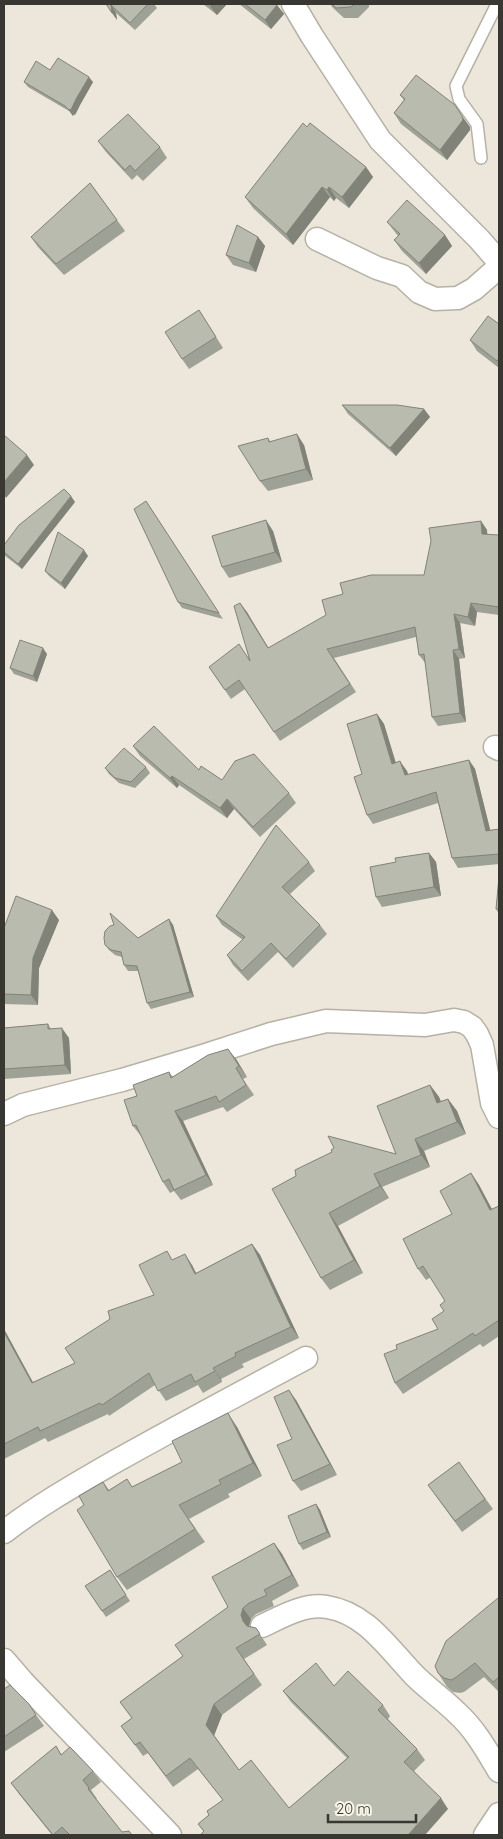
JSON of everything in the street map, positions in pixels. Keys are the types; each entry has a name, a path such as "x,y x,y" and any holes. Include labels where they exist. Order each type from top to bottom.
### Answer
{"street":[{"path":"293,4 380,140 479,239 499,262"},
{"path":"317,239 377,268 402,276 419,292 436,300 458,298 474,289 499,267"},
{"path":"4,1114 23,1105 122,1080 272,1034 326,1021 424,1025 454,1020 464,1022 472,1027 477,1034 482,1045 492,1103 499,1117"},
{"path":"4,1532 61,1494 174,1428 306,1358"},
{"path":"262,1626 303,1608 325,1606 344,1611 366,1623 416,1677 458,1714 477,1736 499,1771"},
{"path":"4,1660 170,1835"},
{"path":"484,1835 499,1814"}],"lane":[{"path":"481,158 477,124 459,98 456,86 497,4"}],"building":[{"path":"106,4 148,4 130,23 111,5 112,13"},
{"path":"245,4 276,4 277,5 265,20"},
{"path":"332,4 354,4 351,7 336,8"},
{"path":"58,58 89,77 71,110 24,82 36,61 50,70"},
{"path":"416,75 455,105 462,116 463,120 440,150 394,113 405,99 400,95"},
{"path":"128,114 160,147 135,171 130,165 125,170 98,141"},
{"path":"303,123 307,127 310,123 366,167 342,197 329,187 327,190 322,187 286,234 245,197"},
{"path":"90,183 117,220 56,264 31,237"},
{"path":"407,200 445,235 419,263 394,240 400,234 387,222"},
{"path":"237,225 258,237 249,263 226,255"},
{"path":"199,310 216,337 182,359 165,332"},
{"path":"488,316 499,324 499,358 497,361 470,340"},
{"path":"342,405 397,405 424,409 390,448"},
{"path":"297,434 306,469 260,481 238,446 268,438 269,442"},
{"path":"4,435 27,455 4,482"},
{"path":"64,489 71,496 18,564 4,552 4,545 19,525"},
{"path":"146,501 219,613 178,602 134,509"},
{"path":"266,520 275,552 222,567 212,536"},
{"path":"481,521 482,534 499,535 499,607 471,603 468,617 454,614 459,649 453,650 460,713 432,717 424,654 419,655 415,627 327,649 350,684 274,732 239,680 225,690 209,667 239,644 250,661 234,606 240,603 268,648 326,615 322,600 343,594 340,583 371,575 424,575 431,541 429,528"},
{"path":"58,532 84,550 61,583 45,571"},
{"path":"20,640 43,648 33,676 10,668"},
{"path":"377,714 392,764 400,761 405,775 469,760 486,831 499,829 499,854 452,858 436,792 367,815 354,777 362,774 347,724"},
{"path":"154,726 199,770 201,766 222,780 235,761 254,754 289,793 253,827 227,799 220,808 172,776 170,778 133,746"},
{"path":"124,748 146,767 131,782 115,778 105,768"},
{"path":"276,825 309,862 282,887 320,925 286,959 271,943 242,971 227,955 245,937 216,916"},
{"path":"429,853 434,887 376,897 370,867 396,862 395,858"},
{"path":"499,877 499,909 496,909"},
{"path":"16,896 52,910 33,958 31,995 4,994 4,928"},
{"path":"110,913 138,938 169,919 190,992 147,1003 137,966 124,965 121,952 111,950 105,945 105,931 114,925"},
{"path":"48,1024 48,1029 62,1028 65,1065 4,1069 4,1028"},
{"path":"228,1049 239,1066 236,1068 246,1085 219,1102 216,1096 175,1111 206,1175 174,1190 169,1179 163,1182 136,1125 133,1126 124,1100 137,1096 133,1085 169,1072 171,1078 208,1055"},
{"path":"430,1085 437,1103 448,1099 457,1122 415,1139 421,1155 374,1174 380,1186 329,1213 354,1260 321,1278 272,1189 296,1176 295,1170 332,1152 331,1150 334,1148 328,1136 396,1154 377,1106"},
{"path":"471,1173 490,1210 499,1206 499,1320 475,1336 473,1333 395,1383 384,1354 397,1349 396,1345 438,1329 432,1319 444,1311 440,1305 445,1301 423,1266 418,1269 403,1239 452,1214 440,1191"},
{"path":"252,1244 291,1327 235,1353 236,1356 213,1368 215,1371 195,1382 191,1374 158,1391 149,1373 102,1405 100,1403 40,1431 38,1427 4,1444 4,1332 32,1383 75,1363 65,1348 110,1319 108,1311 154,1295 139,1265 167,1251 172,1260 185,1254 195,1274"},
{"path":"289,1390 330,1464 293,1481 277,1445 292,1439 274,1397"},
{"path":"228,1413 253,1463 219,1480 221,1484 179,1505 195,1529 117,1577 77,1510 84,1505 79,1496 103,1482 108,1491 127,1479 132,1487 182,1462 172,1441"},
{"path":"459,1462 485,1499 455,1521 428,1485"},
{"path":"316,1504 327,1532 299,1544 288,1516"},
{"path":"274,1543 292,1575 264,1590 267,1595 249,1603 243,1608 241,1615 243,1621 247,1626 256,1628 260,1634 236,1648 254,1674 214,1704 206,1725 239,1770 251,1760 289,1808 349,1757 283,1691 316,1663 334,1686 348,1671 383,1705 378,1710 417,1749 404,1762 441,1798 408,1835 200,1835 204,1831 198,1824 209,1815 207,1811 223,1800 190,1758 166,1776 140,1742 135,1745 121,1726 132,1718 120,1702 183,1656 175,1645 228,1607 212,1577"},
{"path":"110,1570 126,1595 102,1611 85,1586"},
{"path":"498,1598 499,1677 493,1682 475,1663 451,1680 444,1678 438,1673 435,1666 446,1641"},
{"path":"10,1685 29,1704 36,1715 4,1737 4,1689"},
{"path":"56,1746 61,1755 70,1747 93,1771 83,1780 88,1789 122,1832 129,1831 132,1835 70,1835 62,1827 53,1835 11,1783"}]}
